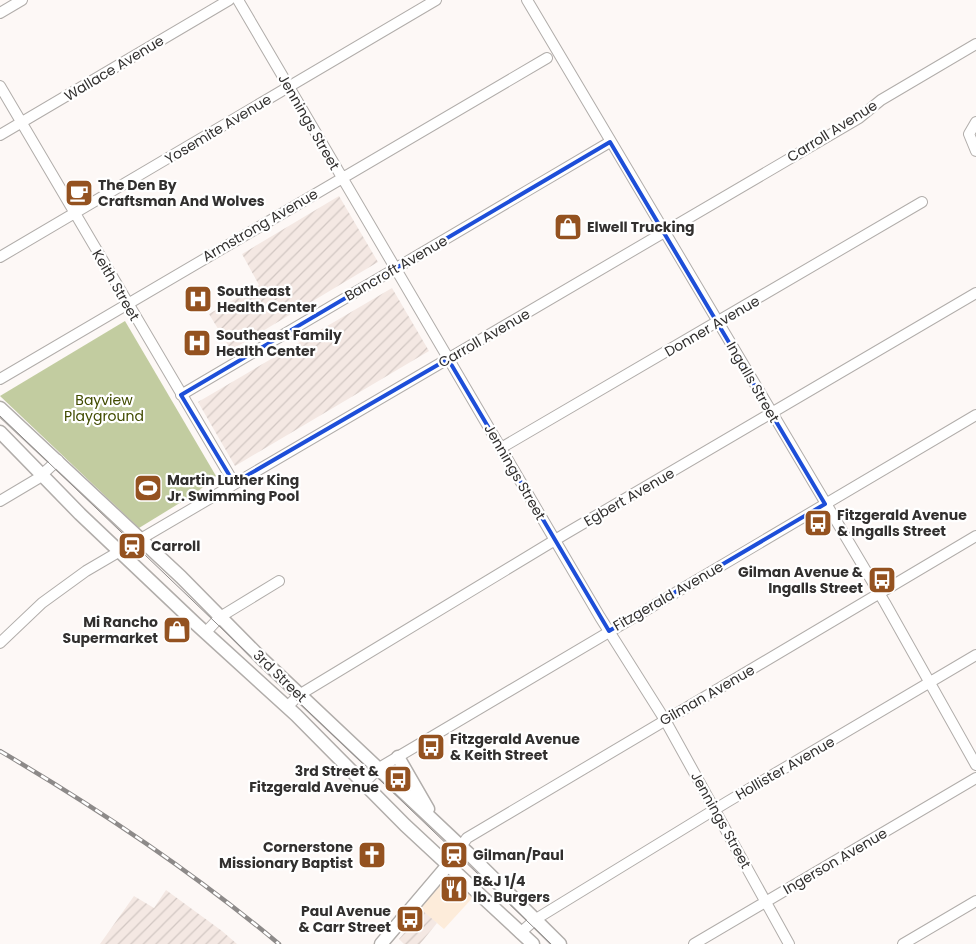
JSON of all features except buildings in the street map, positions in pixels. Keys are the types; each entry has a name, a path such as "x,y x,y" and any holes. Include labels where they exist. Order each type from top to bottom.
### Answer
{"main road":[{"name":"3rd Street","path":"0,408 141,539 299,695 436,822 560,944"},
{"name":"3rd Street","path":"0,432 43,474 66,500 287,707 533,944"},
{"path":"398,756 436,822"},
{"path":"384,943 448,864"}],"street":[{"path":"0,13 22,0"},
{"name":"Wallace Avenue","path":"0,135 229,0"},
{"name":"Jennings Street","path":"238,0 448,359 609,630 665,720 766,901 772,916 790,944"},
{"name":"Yosemite Avenue","path":"0,257 436,0"},
{"name":"Ingalls Street","path":"527,0 931,682 976,764"},
{"name":"Carroll Avenue","path":"0,643 42,603 71,581 234,483 858,118 881,100 976,44"},
{"name":"Armstrong Avenue","path":"0,379 547,58"},
{"name":"Keith Street","path":"0,86 234,483"},
{"path":"976,122 970,129 969,134 976,150"},
{"name":"Bancroft Avenue","path":"181,395 610,142"},
{"name":"Donner Avenue","path":"502,448 922,202"},
{"name":"Egbert Avenue","path":"287,707 299,695 556,540 976,293"},
{"name":"Fitzgerald Avenue","path":"364,783 378,768 976,415"},
{"path":"0,501 43,474 58,460"},
{"name":"Gilman Avenue","path":"448,864 467,838 976,536"},
{"path":"206,632 220,617 279,581"},
{"name":"Hollister Avenue","path":"520,933 536,919 716,811 727,802 976,656"},
{"name":"Ingerson Avenue","path":"694,944 976,778"},
{"path":"903,944 976,900"}],"highlighted area":[{"path":"610,142 825,504 609,631 448,359 234,483 181,395"}],"shaded area":[{"path":"339,196 378,262 231,350 209,314 259,285 242,254"},
{"path":"392,288 429,351 235,466 198,402"},
{"path":"449,874 475,895 444,929 419,908"},
{"path":"166,890 237,944 100,944 134,896 154,908"},
{"path":"423,911 437,923 420,944 404,944 399,939"}],"green space":[{"name":"Bayview Playground","path":"125,321 216,476 196,493 139,528 0,396"}],"tram line":[{"path":"0,416 551,944"}],"railway":[{"path":"0,751 143,841 212,891 279,944"}],"place":[{"name":"The Den By Craftsman And Wolves","path":"79,193"},
{"name":"Elwell Trucking","path":"568,227"},
{"name":"Southeast Health Center","path":"198,299"},
{"name":"Southeast Family Health Center","path":"197,343"},
{"name":"Martin Luther King Jr. Swimming Pool","path":"148,488"},
{"name":"Fitzgerald Avenue & Ingalls Street","path":"818,523"},
{"name":"Carroll","path":"132,546"},
{"name":"Gilman Avenue & Ingalls Street","path":"882,580"},
{"name":"Mi Rancho Supermarket","path":"177,630"},
{"name":"Fitzgerald Avenue & Keith Street","path":"431,747"},
{"name":"3rd Street & Fitzgerald Avenue","path":"398,779"},
{"name":"Cornerstone Missionary Baptist","path":"372,855"},
{"name":"Gilman/Paul","path":"454,855"},
{"name":"B&J 1/4 lb. Burgers","path":"454,889"},
{"name":"Paul Avenue & Carr Street","path":"410,919"}]}
